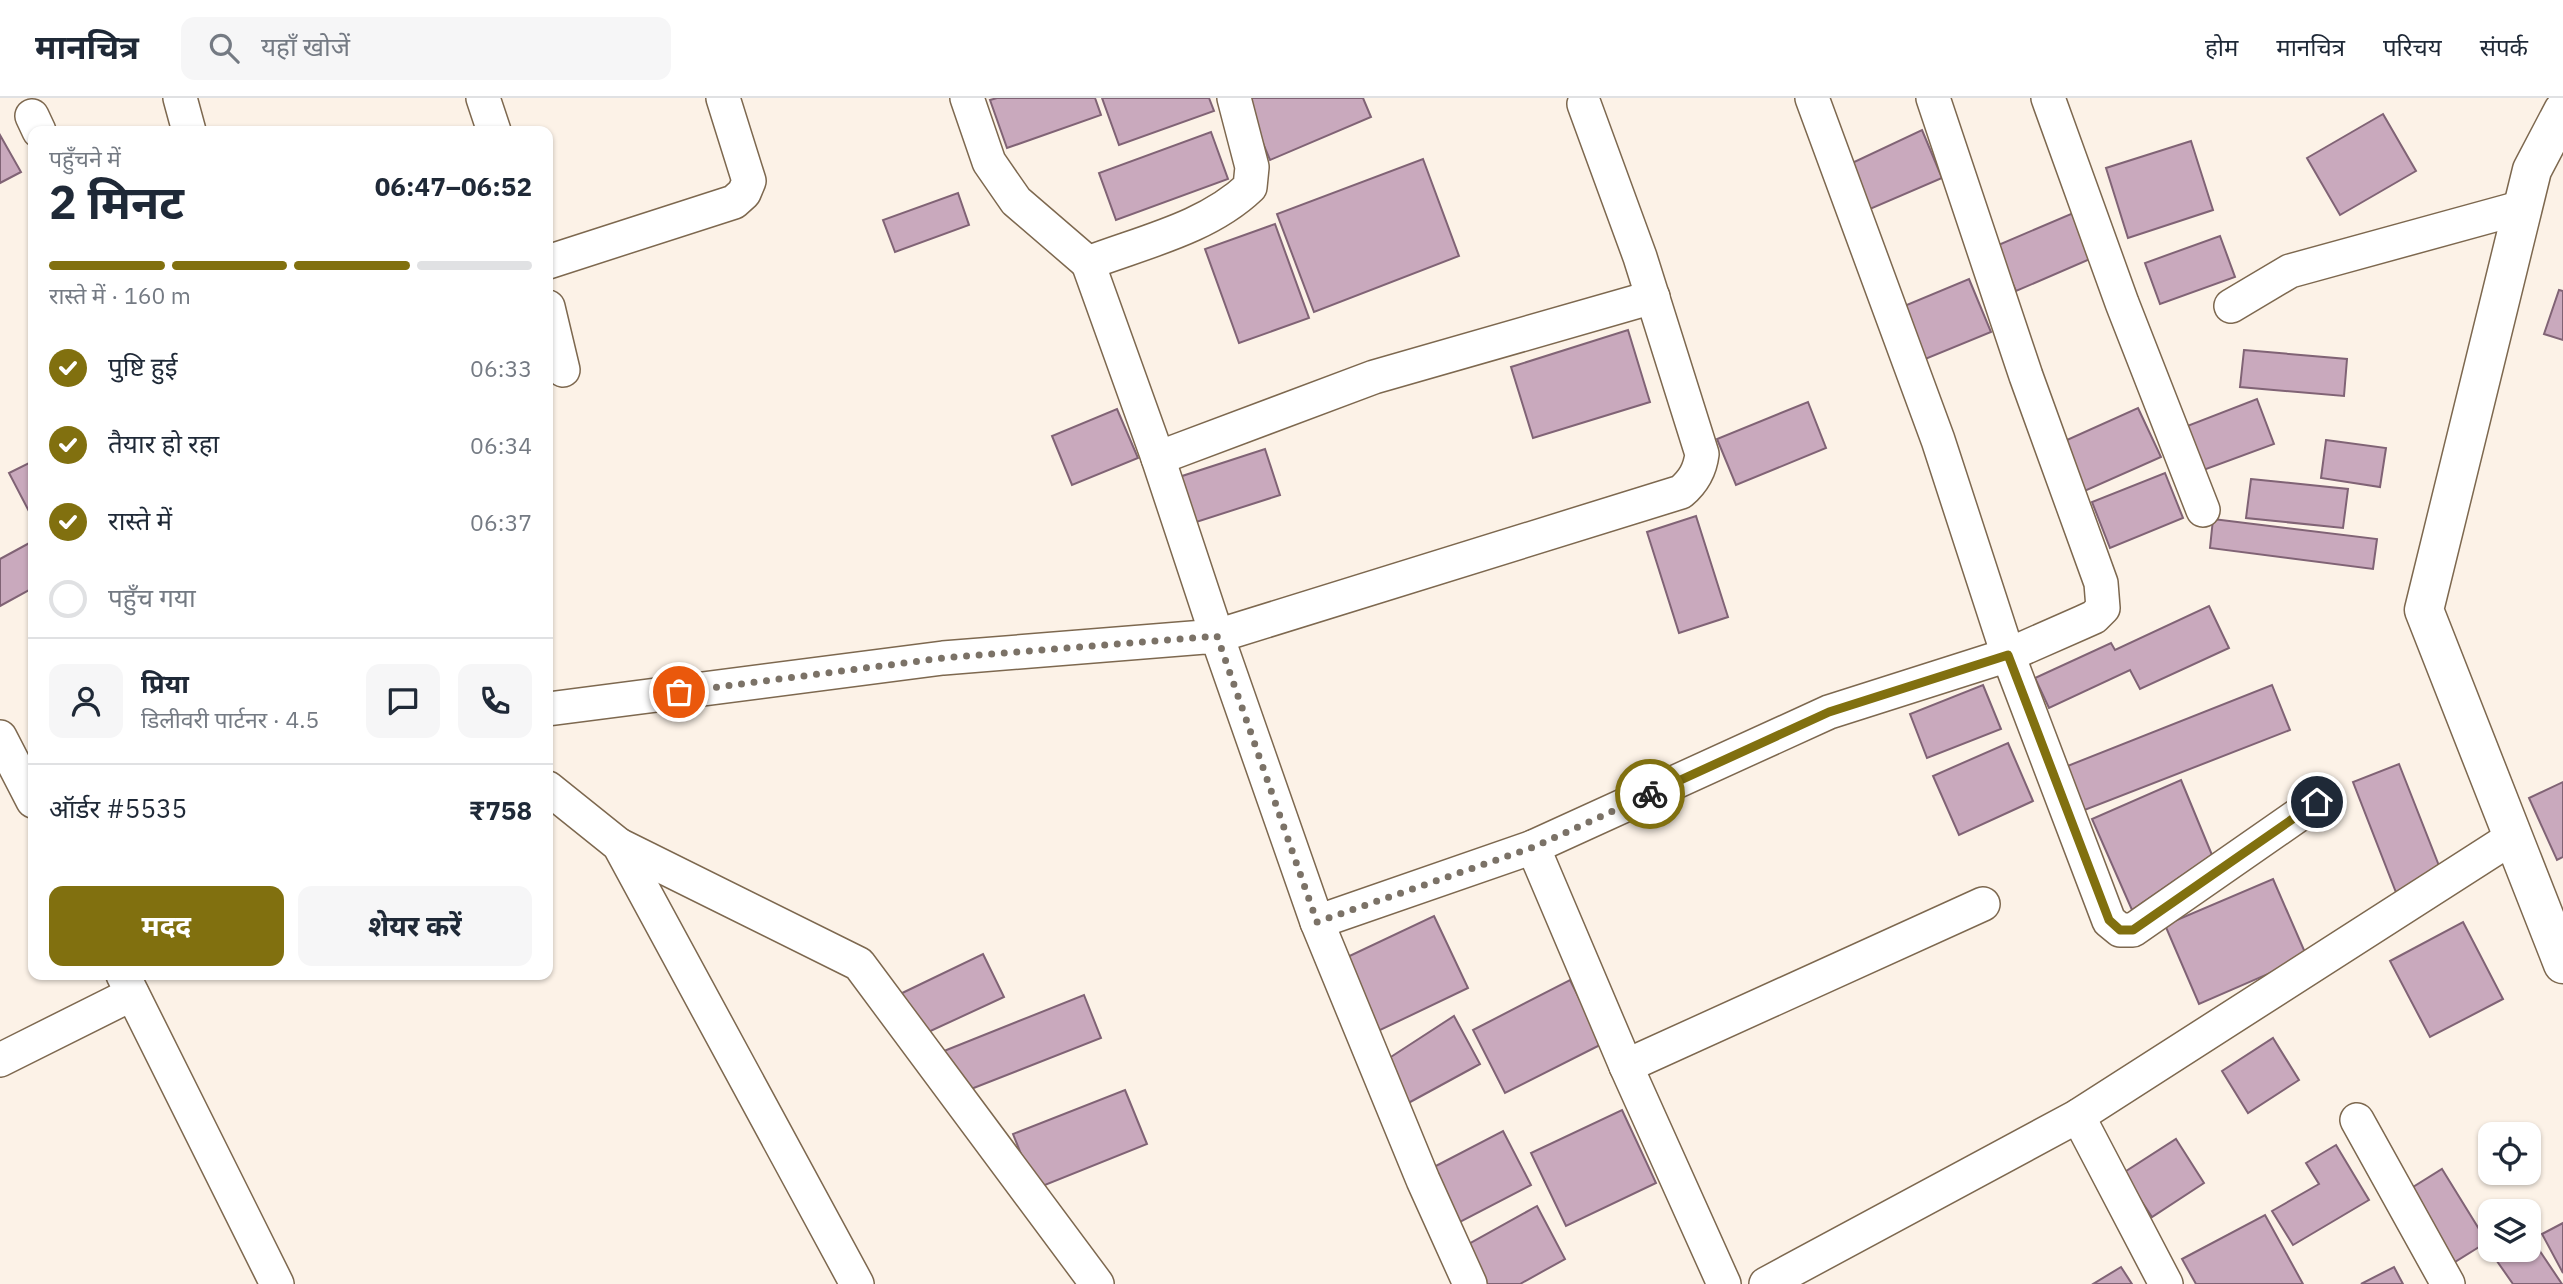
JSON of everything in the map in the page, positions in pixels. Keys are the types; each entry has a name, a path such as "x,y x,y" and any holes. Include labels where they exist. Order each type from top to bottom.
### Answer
{"street":[{"path":"180,98 188,126"},
{"path":"483,98 492,126"},
{"path":"553,260 734,202 744,193 749,181 723,98"},
{"path":"967,98 989,162 1016,201 1088,263 1158,458 1317,922 1423,1180 1470,1284"},
{"path":"1088,263 1213,216 1233,203 1250,187 1252,167 1234,98"},
{"path":"1812,98 1938,440 2008,655 2109,920 2120,930 2133,930 2317,802"},
{"path":"1317,922 1534,847 1829,712 2008,655 2094,617 2103,608 2101,583 2026,376 1933,98"},
{"path":"2048,98 2203,510"},
{"path":"553,708 943,658 1217,636 1681,492 1696,475 1702,454 1653,297 1584,104"},
{"path":"2563,111 2532,170 2424,610 2563,964"},
{"path":"2231,306 2290,271 2523,207"},
{"path":"1158,458 1374,377 1653,297"},
{"path":"553,328 563,370"},
{"path":"0,737 28,791"},
{"path":"553,792 619,845 859,964 1097,1284"},
{"path":"1766,1284 2078,1116 2513,837"},
{"path":"619,845 857,1284"},
{"path":"1534,847 1626,1066 1724,1284"},
{"path":"1626,1066 1983,904"},
{"path":"0,1060 127,984 277,1284"},
{"path":"2078,1116 2166,1284"},
{"path":"2357,1120 2448,1284"}],"building":[{"path":"1095,98 1101,115 1007,148 990,100"},
{"path":"1102,98 1209,98 1214,111 1119,145"},
{"path":"1244,98 1363,98 1371,117 1270,160"},
{"path":"2383,114 2416,171 2340,215 2307,158"},
{"path":"1922,130 1942,178 1870,209 1852,163"},
{"path":"1211,132 1228,179 1116,220 1099,173"},
{"path":"0,135 21,172 0,183"},
{"path":"2191,141 2213,210 2128,238 2106,168"},
{"path":"1423,159 1459,256 1314,312 1277,214"},
{"path":"958,193 969,225 895,252 883,220"},
{"path":"2078,211 2097,256 2016,291 1996,246"},
{"path":"1275,224 1309,318 1239,343 1205,249"},
{"path":"2220,236 2235,277 2160,304 2145,263"},
{"path":"1969,279 1991,332 1918,362 1897,309"},
{"path":"2559,290 2563,291 2563,340 2544,334"},
{"path":"1628,330 1650,402 1533,438 1511,367"},
{"path":"2244,350 2347,359 2344,396 2240,387"},
{"path":"2257,399 2274,444 2198,472 2182,428"},
{"path":"1808,402 1826,448 1736,485 1717,439"},
{"path":"2138,408 2161,457 2080,493 2058,444"},
{"path":"1117,409 1138,458 1072,485 1052,436"},
{"path":"2326,440 2386,448 2380,487 2321,478"},
{"path":"1265,449 1280,495 1190,524 1176,478"},
{"path":"28,464 28,509 9,473"},
{"path":"2165,473 2183,518 2110,548 2092,502"},
{"path":"2251,479 2348,489 2343,528 2246,518"},
{"path":"1696,516 1728,617 1679,633 1647,532"},
{"path":"2213,519 2377,539 2373,569 2210,548"},
{"path":"28,544 28,591 0,606 0,559"},
{"path":"2209,606 2229,648 2140,689 2130,670 2049,708 2035,678 2111,643 2115,650"},
{"path":"1983,685 2001,729 1927,758 1910,714"},
{"path":"2272,685 2290,730 2082,811 2065,767"},
{"path":"2008,743 2033,801 1959,835 1933,776"},
{"path":"2399,764 2443,876 2397,895 2353,782"},
{"path":"2181,780 2212,855 2132,910 2092,819"},
{"path":"2563,782 2563,857 2557,860 2529,798"},
{"path":"2273,879 2307,957 2199,1004 2165,925"},
{"path":"1434,916 1468,988 1376,1032 1341,960"},
{"path":"2463,922 2503,999 2430,1037 2390,961"},
{"path":"983,954 1004,997 924,1034 896,996"},
{"path":"1570,980 1602,1044 1505,1093 1473,1030"},
{"path":"1084,995 1101,1038 966,1091 939,1053"},
{"path":"1454,1016 1480,1064 1401,1107 1380,1064"},
{"path":"2273,1038 2299,1080 2248,1113 2222,1071"},
{"path":"1125,1090 1147,1144 1035,1189 1013,1134"},
{"path":"1622,1110 1656,1183 1566,1226 1531,1153"},
{"path":"1503,1131 1531,1185 1458,1223 1430,1169"},
{"path":"2176,1139 2204,1183 2152,1217 2123,1173"},
{"path":"2336,1145 2369,1200 2293,1245 2272,1211 2319,1184 2306,1163"},
{"path":"2442,1169 2478,1227 2478,1248 2450,1265 2405,1192"},
{"path":"1537,1206 1565,1259 1520,1284 1477,1284 1458,1250"},
{"path":"2265,1215 2303,1284 2196,1284 2182,1259"},
{"path":"2563,1223 2563,1273 2542,1234"},
{"path":"2541,1253 2562,1284 2513,1284 2498,1262 2541,1262"},
{"path":"2121,1267 2132,1284 2093,1284"},
{"path":"2394,1267 2403,1284 2361,1284"}],"way so far":[{"path":"679,692 943,658 1217,636 1317,922 1534,847 1650,794"}],"route":[{"path":"1650,794 1829,712 2008,655 2109,920 2120,930 2133,930 2317,802"}]}
